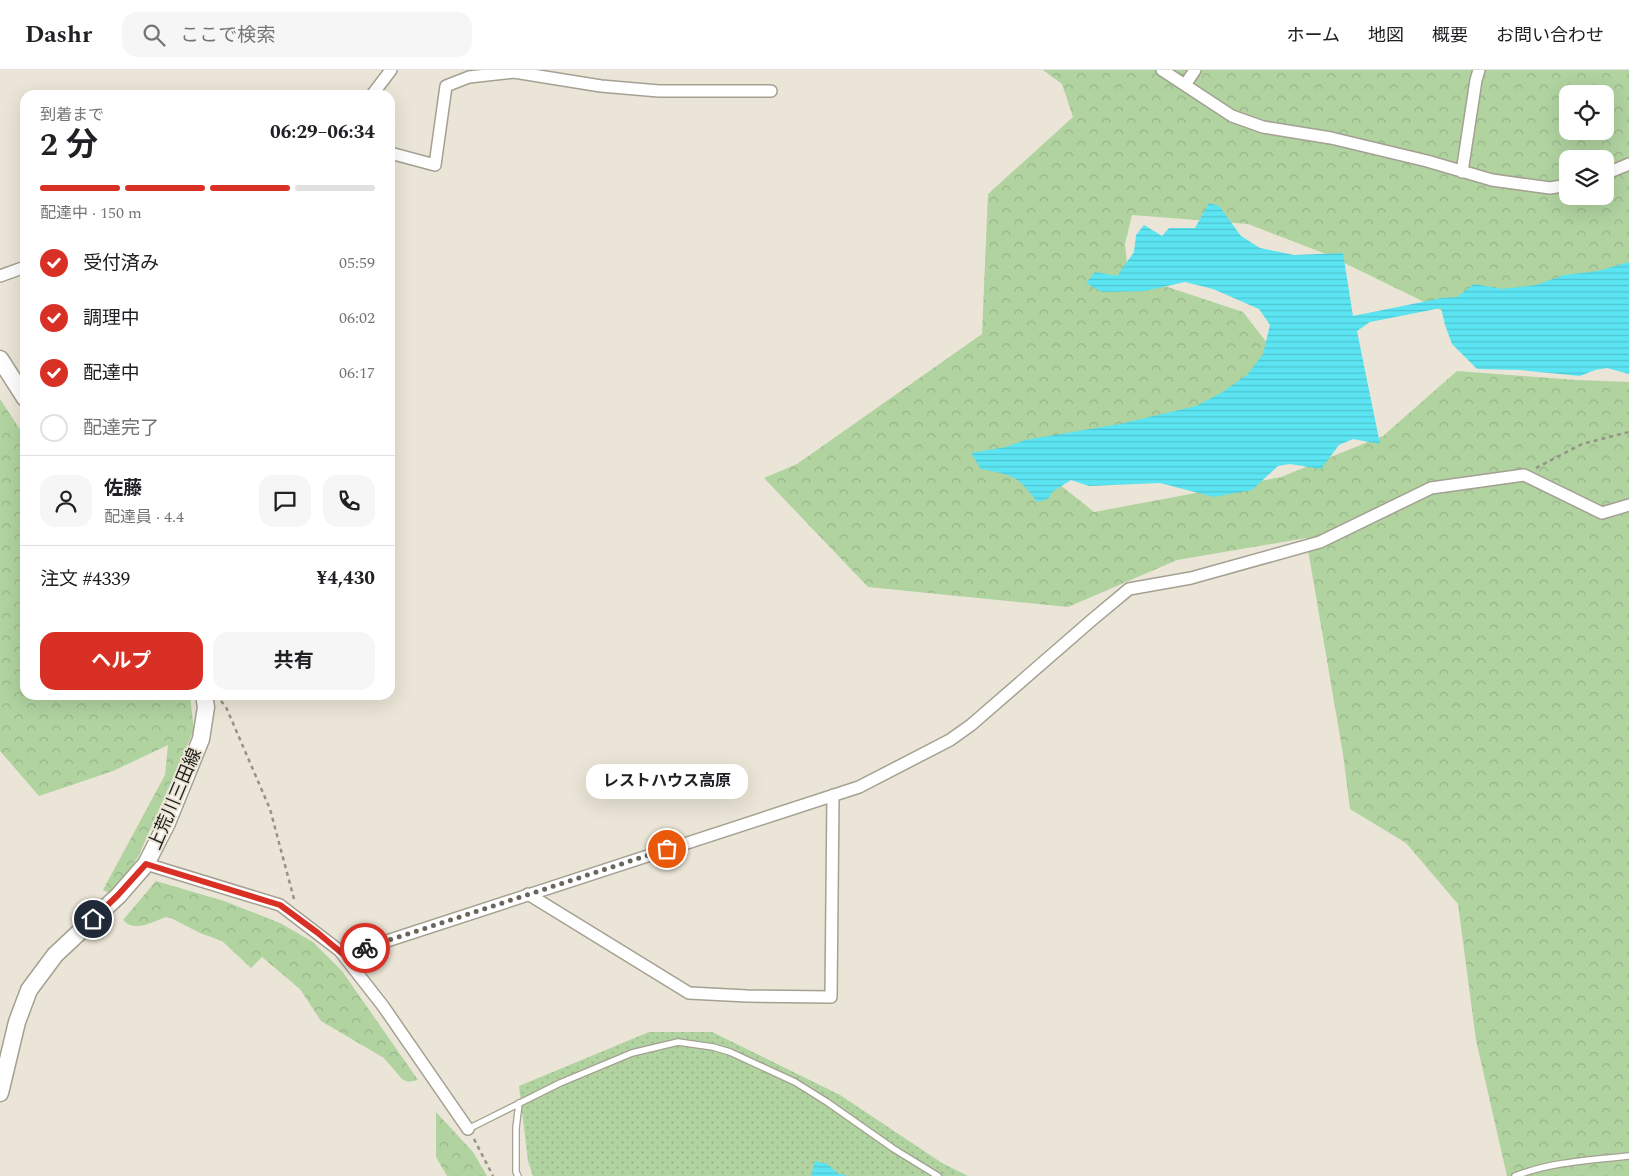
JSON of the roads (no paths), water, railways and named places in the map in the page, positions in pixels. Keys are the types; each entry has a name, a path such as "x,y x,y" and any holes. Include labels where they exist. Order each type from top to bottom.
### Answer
{"main road":[{"path":"0,359 20,390"},
{"name":"上荒川三田線","path":"0,1092 17,1022 29,990 55,955 118,895 146,864 167,823 201,739 206,707 205,700"}],"street":[{"path":"376,90 391,70"},
{"path":"1162,70 1232,116 1263,127 1331,138 1427,161 1492,180 1550,188 1559,186"},
{"path":"1185,85 1195,70"},
{"path":"1462,172 1479,70"},
{"path":"395,155 435,165 446,86 469,77 514,72 602,86 659,91 772,91"},
{"path":"1614,170 1629,164"},
{"path":"0,276 20,268"},
{"path":"344,955 859,787 950,740 971,725 1129,589 1191,578 1320,542 1430,488 1524,474 1602,512 1629,506"},
{"path":"528,894 689,993 831,997 833,795"},
{"path":"146,864 280,905 326,939 344,955 383,1006 468,1129"}],"lane":[{"path":"468,1129 560,1083 632,1053 678,1042 713,1047 730,1052 795,1082 894,1149 938,1176"},
{"path":"518,1176 516,1172 516,1128 519,1103"},
{"path":"1515,1176 1529,1171 1573,1162 1629,1156"}],"water":[{"path":"1209,203 1219,206 1241,236 1260,248 1294,255 1343,253 1353,316 1442,298 1457,297 1474,284 1502,289 1536,285 1564,275 1598,271 1629,262 1629,374 1607,368 1580,376 1520,370 1477,369 1452,344 1441,308 1370,322 1357,331 1380,444 1353,439 1339,445 1321,469 1290,464 1278,466 1252,490 1214,497 1160,483 1089,486 1071,480 1052,492 1048,499 1037,502 1024,486 1014,478 981,469 971,453 1006,447 1025,440 1120,424 1196,406 1221,393 1247,375 1263,354 1270,325 1259,309 1213,289 1185,282 1145,291 1102,292 1086,283 1095,272 1117,276 1134,252 1136,235 1144,225 1162,236 1169,228 1195,228"},
{"path":"815,1161 827,1164 839,1174 849,1176 811,1176"}],"place":[{"name":"レストハウス高原","path":"667,849"}]}
